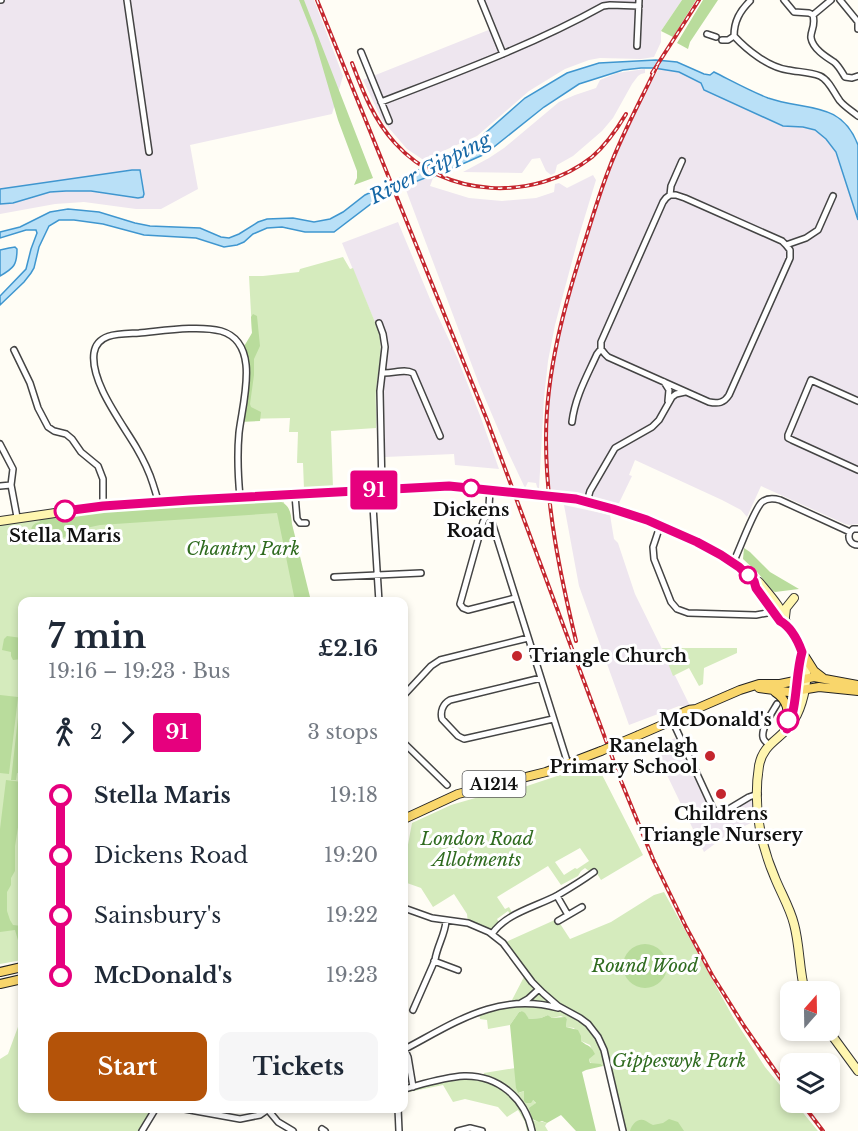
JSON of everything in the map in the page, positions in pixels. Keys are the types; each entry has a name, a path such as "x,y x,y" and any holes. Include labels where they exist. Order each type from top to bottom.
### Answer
{"main road":[{"path":"802,652 814,671 823,678"},
{"path":"674,719 681,720 696,710 759,684 823,678 858,685"},
{"path":"749,687 795,692 819,687 858,691"},
{"path":"773,691 781,696 786,704 788,726"},
{"name":"A1214","path":"408,817 458,794 539,774 568,764 674,719"},
{"path":"0,972 18,968"},
{"path":"0,984 18,980"}],"street":[{"path":"127,0 149,152"},
{"path":"481,0 503,54"},
{"path":"784,0 794,12 813,15"},
{"path":"813,15 831,0"},
{"path":"840,0 858,22 858,29"},
{"path":"750,1 739,14 734,26 734,36 747,50 773,66 822,77 842,103 858,116"},
{"path":"381,102 557,31 603,6 639,3 637,46"},
{"path":"813,15 814,24 810,35 813,44 827,59 835,63 845,77 858,76"},
{"path":"707,34 728,40 734,36"},
{"path":"361,52 389,121"},
{"path":"670,195 681,196 775,238 790,250 790,258 729,395 722,402 710,402 608,357 601,349 601,342 663,202 670,195 671,186 682,161"},
{"path":"786,245 806,238 818,230 833,196"},
{"path":"379,323 385,346 380,390 382,490"},
{"path":"158,502 157,493 145,464 97,379 93,362 94,351 105,337 131,333 205,329 222,331 240,347 247,371 237,456 240,497"},
{"path":"573,422 577,399 601,349"},
{"path":"14,350 48,427 68,436 81,452 95,462 100,470 103,484 103,506"},
{"path":"382,373 405,370 413,373 440,436"},
{"path":"660,379 669,390 667,406"},
{"path":"858,401 811,380 788,438 858,470"},
{"path":"587,502 590,491 613,451 660,420 676,393 691,393"},
{"path":"0,444 13,469 11,485 17,518"},
{"path":"0,486 11,485"},
{"path":"0,521 103,506 449,486 563,497 587,502 634,516 703,545 733,563 754,581 759,582 798,642 806,668 795,692 788,726"},
{"path":"372,490 379,597"},
{"path":"490,490 490,516 568,764"},
{"path":"295,495 297,519 300,523 306,523"},
{"path":"733,563 759,506 768,499 785,502 850,532"},
{"path":"490,516 483,521 460,604 468,610 515,598"},
{"path":"660,526 654,543 653,556 675,607 687,613 756,615 774,606"},
{"path":"850,532 858,529"},
{"path":"850,532 850,541 858,545"},
{"path":"334,577 421,573"},
{"path":"785,621 786,608 794,598"},
{"path":"408,691 431,666 440,660 528,638"},
{"path":"541,678 450,700 442,711 442,719 458,736 464,739 554,719"},
{"path":"801,680 804,689 798,714 764,751 760,763 758,794 759,823 764,846 775,879 792,917 803,981"},
{"path":"769,745 763,735 777,704"},
{"path":"674,719 716,815 758,794"},
{"path":"408,747 447,785"},
{"path":"492,934 500,924 556,896 594,872"},
{"path":"556,896 568,915"},
{"path":"558,921 582,907"},
{"path":"408,909 432,918 468,923 492,934 503,943 538,989 554,1003 588,1024 602,1045 623,1131"},
{"path":"413,1010 434,961 446,921"},
{"path":"434,961 458,970"},
{"path":"520,1003 538,989"},
{"path":"408,1045 470,1015 491,1008 520,1003 567,1011"},
{"path":"836,1041 858,1071"},
{"path":"408,1065 413,1087"},
{"path":"408,1088 462,1077 492,1081 507,1089 520,1102 532,1131"},
{"path":"142,1131 153,1113"},
{"path":"217,1113 233,1118 245,1118 263,1113"},
{"path":"272,1113 278,1122 293,1131"},
{"path":"398,1113 399,1131"},
{"path":"458,1131 470,1128 482,1131"}],"shaded area":[{"path":"0,0 314,0 343,76 332,114 190,145 198,189 161,209 136,209 84,202 55,204 0,214"},
{"path":"481,0 682,0 661,31 661,42 654,57 600,58 565,69 529,91 477,136 432,156 428,163 407,149 382,120 363,80 491,29"},
{"path":"645,69 645,73 638,76 632,84 613,118 602,131 573,156 557,165 555,173 551,175 546,171 540,158 532,159 522,173 463,172 504,148 559,102 596,88 600,80 617,73"},
{"path":"659,69 679,72 783,126 803,127 815,131 826,139 836,152 858,220 858,524 845,524 761,486 747,517 741,510 722,500 635,460 629,475 632,476 619,503 613,509 549,496 546,437 549,391 564,313 609,169 643,92"},
{"path":"593,175 596,180 555,325 548,361 539,489 536,483 528,482 525,488 479,384 406,190 409,186 430,176 433,178 430,186 469,198 502,201 536,198 554,192 555,184 559,183 567,188"},
{"path":"398,222 457,357 499,469 455,465 454,454 385,457 385,377 379,371 381,341 342,243"},
{"path":"564,505 610,515 614,539 618,543 635,594 690,706 679,706 629,725 579,586"},
{"path":"675,738 715,821 753,801 755,821 728,834 704,852 654,748"}],"green space":[{"path":"299,0 304,0 373,178 354,185 357,171 338,120 314,38"},
{"path":"682,0 696,0 673,37 661,31"},
{"path":"703,0 718,0 690,42 688,49 677,43"},
{"path":"343,257 350,269 353,268 379,332 376,428 331,431 333,488 304,489 303,463 297,463 298,432 289,432 290,418 242,419 252,332 249,276 299,272 300,269"},
{"path":"253,314 257,316 260,346 254,359 250,404 251,407 261,412 260,421 240,422 245,384 243,348 252,333 251,317"},
{"name":"Chantry Park","path":"281,495 288,513 307,597 18,597 18,961 0,964 0,521 103,506"},
{"path":"278,501 285,504 290,513 310,597 294,597 277,513 100,525 57,540 32,544 30,542 31,529 40,522 39,519"},
{"path":"744,548 770,572 799,589 773,591 743,559"},
{"path":"7,636 18,637 18,659 13,660 11,652 2,650 4,639"},
{"path":"662,648 737,648 737,653 704,668 703,684 699,686 689,668 673,676"},
{"path":"0,695 18,697 9,774 0,773"},
{"path":"18,718 18,773 16,780 11,780"},
{"name":"London Road Allotments","path":"595,761 643,855 601,880 594,869 589,871 585,868 578,876 561,885 548,866 497,897 505,909 509,907 514,916 512,917 508,911 497,919 500,924 492,934 468,923 467,914 454,894 433,907 421,888 408,883 408,844 412,823 451,805 503,790 515,790","holes":["580,848 589,861 564,875 555,862"]},
{"path":"6,780 18,782 15,871 7,892 7,911 13,925 18,926 18,940 15,930 0,932 0,829"},
{"name":"Gippeswyk Park","path":"664,892 733,1017 765,1067 780,1085 780,1113 803,1113 818,1131 623,1131 608,1065 591,1064 590,1045 581,1041 574,1028 566,1027 567,1019 561,1016 552,1018 548,1015 529,1019 522,1011 510,1025 488,1029 487,1020 480,1019 479,1012 512,1005 512,1000 525,975 535,982 506,942 557,919 570,939 611,922 654,895"},
{"name":"Round Wood","path":"645,944 654,945 661,950 666,957 666,975 661,982 654,987 645,988 636,987 629,982 624,975 623,966 624,957 629,950 636,945"},
{"path":"522,1011 529,1019 548,1015 552,1018 565,1017 566,1027 578,1030 581,1041 595,1054 589,1059 590,1063 603,1066 582,1072 596,1131 576,1131 561,1115 547,1123 532,1119 529,1108 536,1103 533,1100 531,1103 526,1103 524,1091 518,1093 516,1088 510,1025"},
{"path":"18,1027 18,1113 153,1113 142,1131 0,1131 0,1059 8,1054"},
{"path":"515,1068 517,1091 519,1093 524,1091 524,1101 533,1100 536,1104 530,1115 534,1121 547,1123 545,1126 548,1131 527,1131 518,1110 507,1117 498,1107 465,1099 453,1102 443,1085 408,1092 408,1088 457,1077 483,1078 484,1073"},
{"path":"669,1119 678,1122 684,1131 630,1131 638,1121 643,1120 653,1125"}],"water":[{"name":"River Gipping","path":"656,60 677,62 704,74 710,75 714,72 768,98 820,110 842,121 851,131 858,145 858,220 836,152 815,130 783,126 704,90 701,83 679,72 641,68 623,70 579,84 544,107 485,154 433,177 430,176 384,194 334,232 305,232 282,227 267,228 253,234 244,242 224,247 196,238 144,235 103,224 59,220 49,226 39,247 31,273 0,305 0,296 26,269 37,233 36,230 26,230 0,238 0,232 20,227 50,212 68,209 99,212 150,226 200,228 229,238 267,219 293,218 314,222 330,219 365,195 475,142 525,98 567,73 599,63"},
{"path":"140,170 143,197 91,191 66,191 50,192 13,203 0,204 0,189"},
{"path":"15,247 17,254 14,266 0,276 0,250"}],"railway":[{"path":"317,0 487,420 621,781 653,859 712,975 780,1078"},
{"path":"652,73 699,0"},
{"path":"352,63 375,115 395,143 415,162 439,175 464,184 491,188 518,187 544,182 569,172 597,152 611,137 626,114"},
{"path":"576,641 559,566 548,490 546,439 549,388 564,312 600,195 620,143 657,66"},
{"path":"809,1113 823,1131"}],"bus line":[{"name":"91","path":"65,511 190,500 449,486 563,497 601,505 647,520 697,542 733,563 754,581 756,588 780,621 786,624 802,652 792,715 787,729 788,720"}],"place":[{"name":"Dickens Road","path":"471,488"},
{"name":"Stella Maris","path":"65,511"},
{"name":"Triangle Church","path":"517,656"},
{"name":"McDonald's","path":"788,720"},
{"name":"Ranelagh Primary School","path":"710,756"},
{"name":"Childrens Triangle Nursery","path":"721,794"}]}
